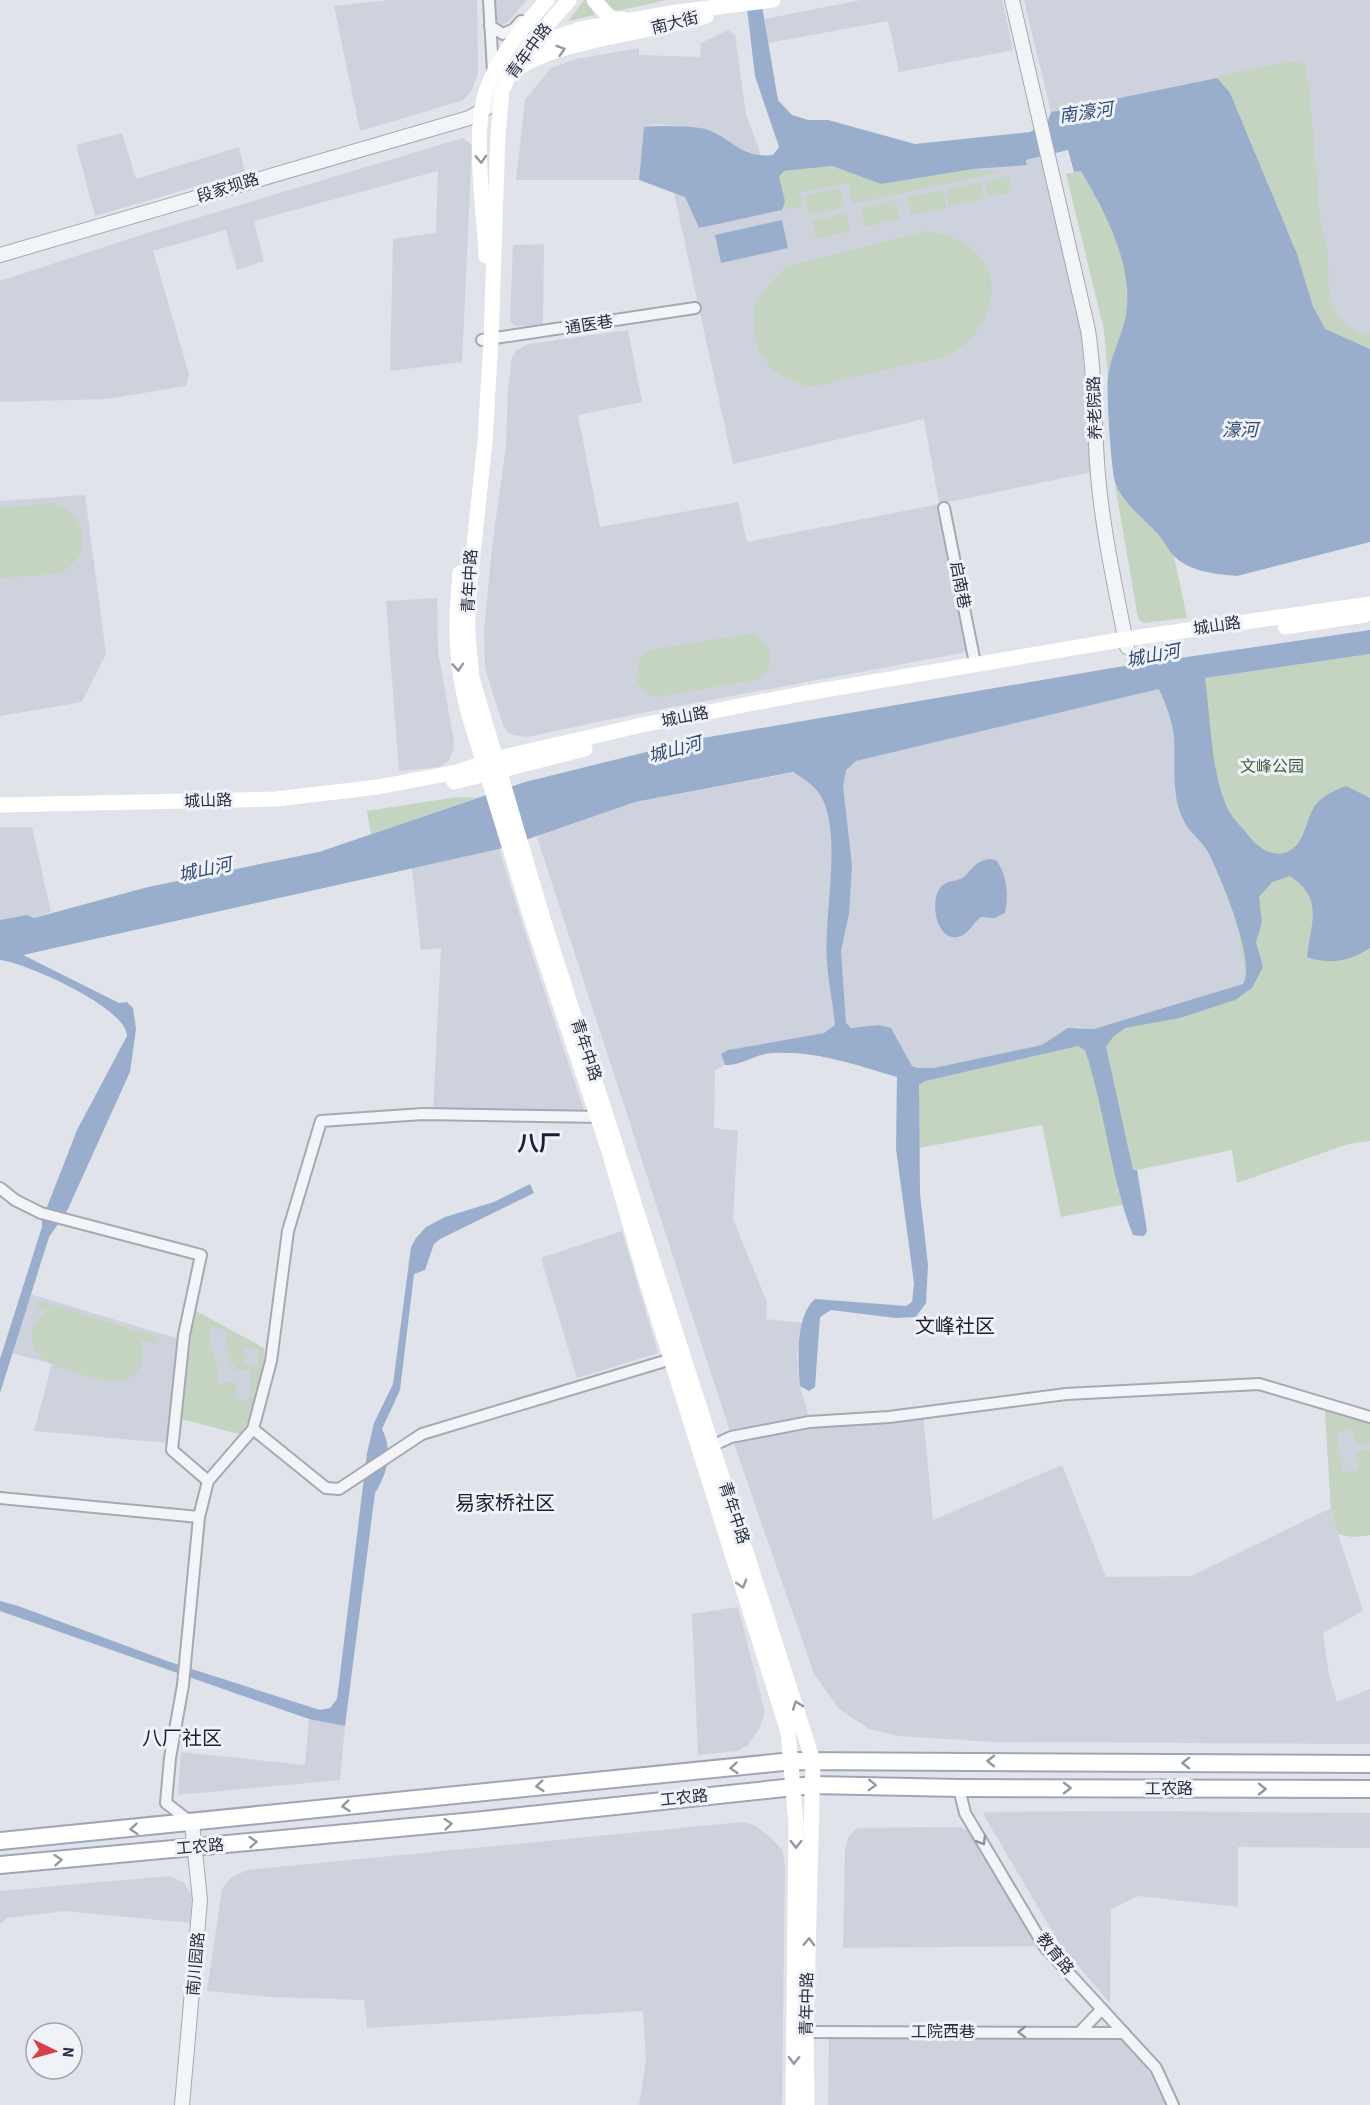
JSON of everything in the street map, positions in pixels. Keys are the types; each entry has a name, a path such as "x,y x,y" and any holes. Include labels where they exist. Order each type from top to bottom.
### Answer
{"main road":[{"name":"青年中路","path":"547,0 521,31 494,75 486,92 480,140 487,340 485,441 471,555 468,636 472,678 493,773 603,1117 609,1151 677,1358 788,1732 795,1786 794,2105"},
{"name":"青年中路","path":"487,340 502,91 509,75 529,46 569,0"},
{"path":"594,0 611,19 632,20"},
{"path":"735,7 770,1"},
{"name":"南大街","path":"494,75 507,60 529,46 580,29 677,12 735,7"},
{"name":"南大街","path":"509,75 532,60 569,48 686,22 735,7"},
{"name":"城山路","path":"0,813 275,807 382,796 493,773 642,734 738,714 1127,643 1370,604"},
{"name":"城山路","path":"0,805 276,799 398,784 457,772 493,773 642,725 975,663 1127,643 1332,621 1370,614"},
{"name":"青年中路","path":"677,1358 712,1446 813,1761 806,2032 807,2105"},
{"name":"工农路","path":"0,1841 793,1761 1370,1764"},
{"name":"工农路","path":"0,1865 474,1821 813,1785 959,1788 1370,1789"}],"street":[{"path":"489,0 494,75 502,91"},
{"path":"490,26 499,33 508,33 539,0"},
{"name":"养老院路","path":"1012,0 1037,117 1088,330 1095,386 1097,462 1103,516 1127,643"},
{"name":"段家坝路","path":"0,255 479,114 492,105 502,91"},
{"name":"段家坝路","path":"456,121 470,112 486,92"},
{"name":"通医巷","path":"487,340 695,308"},
{"name":"启南巷","path":"944,508 975,663"},
{"path":"192,1823 166,1803 170,1758 183,1682 199,1517 208,1481 253,1429 271,1361 288,1230 321,1121 423,1114 603,1117"},
{"path":"0,1188 15,1200 41,1213 201,1255 184,1335 172,1450 208,1481"},
{"path":"253,1429 327,1488 339,1489 422,1434 677,1358"},
{"path":"712,1446 731,1437 809,1422 889,1417 1066,1394 1261,1384 1370,1417"},
{"path":"0,1498 199,1517"},
{"name":"教育路","path":"959,1788 966,1813 1044,1946 1156,2068 1173,2105"},
{"name":"南川园路","path":"182,2105 200,1911 192,1823"},
{"path":"1080,2032 1102,2009"},
{"name":"工院西巷","path":"806,2032 1124,2033"}],"shaded area":[{"path":"390,0 477,0 478,73 472,90 464,100 360,131 334,6"},
{"path":"494,0 527,0 508,22 502,25 494,18"},
{"path":"861,0 1002,0 1013,50 899,72 888,21 768,43 765,19"},
{"path":"1024,0 1370,0 1370,349 1344,339 1217,78 1051,112"},
{"path":"728,30 735,35 746,114 761,156 745,152 704,129 656,124 644,127 639,180 516,180 525,100 551,68 576,59 639,48 639,55 700,57 701,43"},
{"path":"122,133 136,179 239,147 245,172 95,216 76,145"},
{"path":"463,138 472,145 462,362 390,371 393,239 436,233 438,171 254,221 264,261 237,270 226,230 153,251 189,374 186,386 107,399 0,402 0,281 147,233"},
{"path":"1040,157 1081,329 1091,472 940,504 967,652 631,715 527,737 509,734 503,725 485,668 484,630 492,547 506,447 508,389 512,357 516,351 528,344 628,330 642,402 578,415 600,527 738,502 747,542 939,504 924,419 733,464 674,193 685,197 699,228 779,177 881,184 973,169 1027,164 1026,160"},
{"path":"544,244 543,325 515,326 510,321 513,245"},
{"path":"85,495 106,654 82,702 0,716 0,501"},
{"path":"437,598 438,652 454,741 453,750 449,761 439,767 399,771 386,601"},
{"path":"1159,689 1170,714 1174,737 1176,802 1186,825 1207,850 1236,920 1246,979 1243,984 1094,1029 1075,1027 1042,1045 934,1068 911,1066 891,1028 879,1025 860,1028 835,1025 824,1033 728,1050 721,1054 725,1065 715,1070 714,1128 738,1131 733,1219 767,1302 766,1319 803,1323 797,1354 800,1386 809,1417 730,1432 536,834 635,802 856,761"},
{"path":"0,827 32,827 51,912 34,918 27,915 0,920"},
{"path":"499,849 585,1113 433,1113 441,948 421,950 412,868"},
{"path":"622,1231 658,1353 577,1378 541,1258"},
{"path":"30,1294 179,1339 167,1443 34,1431 52,1364 12,1353"},
{"path":"194,1310 264,1348 265,1365 239,1434 182,1419"},
{"path":"1325,1410 1370,1422 1370,1535 1353,1537 1338,1534 1363,1611 1323,1633 1329,1675 1337,1702 1370,1689 1370,1744 995,1742 898,1736 869,1729 839,1709 814,1674 733,1441 812,1426 923,1415 933,1520 1062,1465 1106,1577 1191,1576 1331,1508"},
{"path":"738,1607 765,1712 759,1729 748,1745 738,1751 698,1755 692,1614"},
{"path":"309,1719 345,1726 340,1780 178,1795 181,1752 305,1765"},
{"path":"986,1812 1370,1813 1370,1848 1238,1847 1238,1907 1138,1896 1111,1909 1110,2003 1061,1946 983,1814"},
{"path":"742,1822 756,1826 770,1837 782,1850 785,1865 782,2105 639,2105 646,2061 643,2011 367,2028 364,2000 272,1997 207,1991 222,1889 230,1878 247,1870"},
{"path":"961,1827 972,1833 1039,1946 843,1948 845,1849 849,1836 857,1828"},
{"path":"169,1876 183,1882 192,1895 190,1923 65,1911 7,1918 0,1924 0,1891"},
{"path":"829,2037 1111,2037 1126,2040 1150,2073 1165,2105 828,2105"}],"green space":[{"path":"584,0 587,0 595,15 568,21"},
{"path":"604,0 666,0 618,11 612,9"},
{"path":"1294,61 1304,64 1309,85 1320,219 1328,252 1329,294 1339,317 1356,331 1370,335 1370,349 1325,330 1313,306 1292,241 1217,78"},
{"path":"832,166 881,184 973,169 1001,172 853,204 848,183 800,192 802,206 782,210 785,201 779,177 784,171"},
{"path":"1081,171 1109,223 1123,261 1127,280 1129,300 1126,326 1108,377 1104,330 1066,174"},
{"path":"1009,176 1012,192 988,197 984,181"},
{"path":"980,182 984,199 949,206 946,189"},
{"path":"840,188 844,207 810,215 805,196"},
{"path":"943,190 946,208 911,215 907,197"},
{"path":"896,200 900,219 865,227 861,208"},
{"path":"846,213 850,231 816,239 812,221"},
{"path":"926,231 954,238 972,248 985,263 989,272 991,296 989,307 978,329 962,346 938,359 812,387 789,380 779,374 764,359 756,338 754,311 764,290 786,267"},
{"path":"1115,485 1139,516 1165,541 1174,556 1187,618 1143,623 1138,618"},
{"path":"55,503 73,515 79,524 83,544 74,562 64,570 51,574 0,578 0,508"},
{"path":"753,633 764,643 770,654 769,667 760,679 657,697 647,695 636,680 639,660 649,650"},
{"name":"文峰公园","path":"1370,654 1370,1141 1348,1144 1237,1183 1232,1150 1137,1170 1147,1231 1144,1236 1133,1235 1122,1205 1061,1217 1042,1125 919,1148 917,1068 934,1068 1042,1045 1068,1028 1094,1029 1243,984 1246,979 1236,920 1207,850 1186,825 1176,802 1174,737 1170,714 1159,689 1205,678"},
{"path":"457,797 477,798 371,834 367,811"},
{"path":"39,1301 157,1337 155,1344 140,1340 143,1360 137,1372 125,1380 102,1380 57,1366 40,1357 33,1345 34,1327 47,1312 37,1308"},
{"path":"194,1310 264,1348 263,1370 256,1405 246,1426 239,1434 182,1419","holes":["225,1328 230,1365 235,1365 235,1370 249,1369 251,1395 245,1402 236,1398 236,1382 219,1383 218,1365 215,1365 214,1351 211,1351 210,1329","258,1348 259,1365 245,1365 244,1349"]},
{"path":"1325,1410 1370,1422 1370,1443 1355,1445 1353,1430 1337,1433 1342,1472 1358,1470 1355,1451 1370,1449 1370,1535 1353,1537 1338,1534 1331,1508"}],"water":[{"name":"濠河","path":"746,0 761,0 778,100 792,115 808,120 828,120 915,144 1030,132 1047,123 1051,112 1217,78 1230,93 1297,254 1313,306 1325,329 1370,349 1370,542 1237,576 1212,573 1195,569 1179,561 1124,498 1116,485 1112,466 1108,377 1126,314 1125,273 1117,243 1104,213 1081,171 1074,172 1068,150 1026,160 1027,165 973,169 881,184 832,166 784,171 779,177 785,201 782,210 699,228 685,197 639,180 644,127 674,126 705,129 753,154 773,155 779,147 755,76"},
{"path":"782,220 788,248 721,263 715,235"},
{"name":"城山河","path":"1370,630 1370,654 1205,678 1214,759 1221,790 1230,813 1260,847 1276,854 1294,848 1302,836 1310,814 1318,802 1328,794 1346,786 1370,798 1370,948 1347,959 1323,961 1307,957 1313,912 1308,893 1290,876 1272,882 1259,897 1262,922 1256,942 1263,967 1252,988 1235,1000 1180,1018 1125,1028 1113,1037 1106,1047 1133,1170 1137,1170 1147,1231 1144,1236 1133,1235 1125,1212 1085,1050 1078,1046 925,1081 919,1085 920,1194 928,1265 926,1303 916,1317 896,1318 831,1310 820,1317 815,1387 809,1391 800,1386 801,1328 804,1316 815,1299 906,1306 912,1302 914,1283 896,1149 897,1077 806,1054 767,1054 737,1064 725,1065 721,1054 728,1050 824,1033 835,1025 826,942 832,854 831,832 821,796 793,772 635,802 499,849 23,955 119,1003 127,1002 133,1008 136,1029 130,1072 67,1211 49,1237 0,1393 0,1359 42,1227 42,1220 77,1130 127,1036 122,1025 110,1012 73,988 31,969 0,960 0,920 27,915 34,918 148,887 319,852 525,782 703,738 1112,668","holes":["1159,689 1173,730 1175,792 1180,813 1190,831 1208,852 1228,898 1245,957 1246,973 1243,984 1094,1029 1068,1028 1042,1045 934,1068 912,1066 891,1028 879,1025 851,1028 846,1023 841,951 849,914 852,865 843,786 846,770 856,761"]},
{"path":"990,859 997,861 1005,880 1007,900 1005,913 994,918 981,917 961,936 953,937 946,934 937,921 935,912 935,903 940,888 946,883 962,878 978,863"},
{"path":"530,1184 534,1193 440,1239 434,1244 425,1270 414,1274 400,1390 382,1429 387,1445 388,1461 375,1493 345,1726 309,1719 0,1611 0,1601 170,1662 320,1710 330,1708 337,1699 367,1453 374,1423 393,1384 411,1247 426,1227 445,1217 494,1202"}],"district":[{"name":"八厂","path":"539,1144"},
{"name":"文峰社区","path":"955,1327"},
{"name":"易家桥社区","path":"505,1504"},
{"name":"八厂社区","path":"182,1739"}],"water label":[{"name":"南濠河","path":"1086,113"}]}
